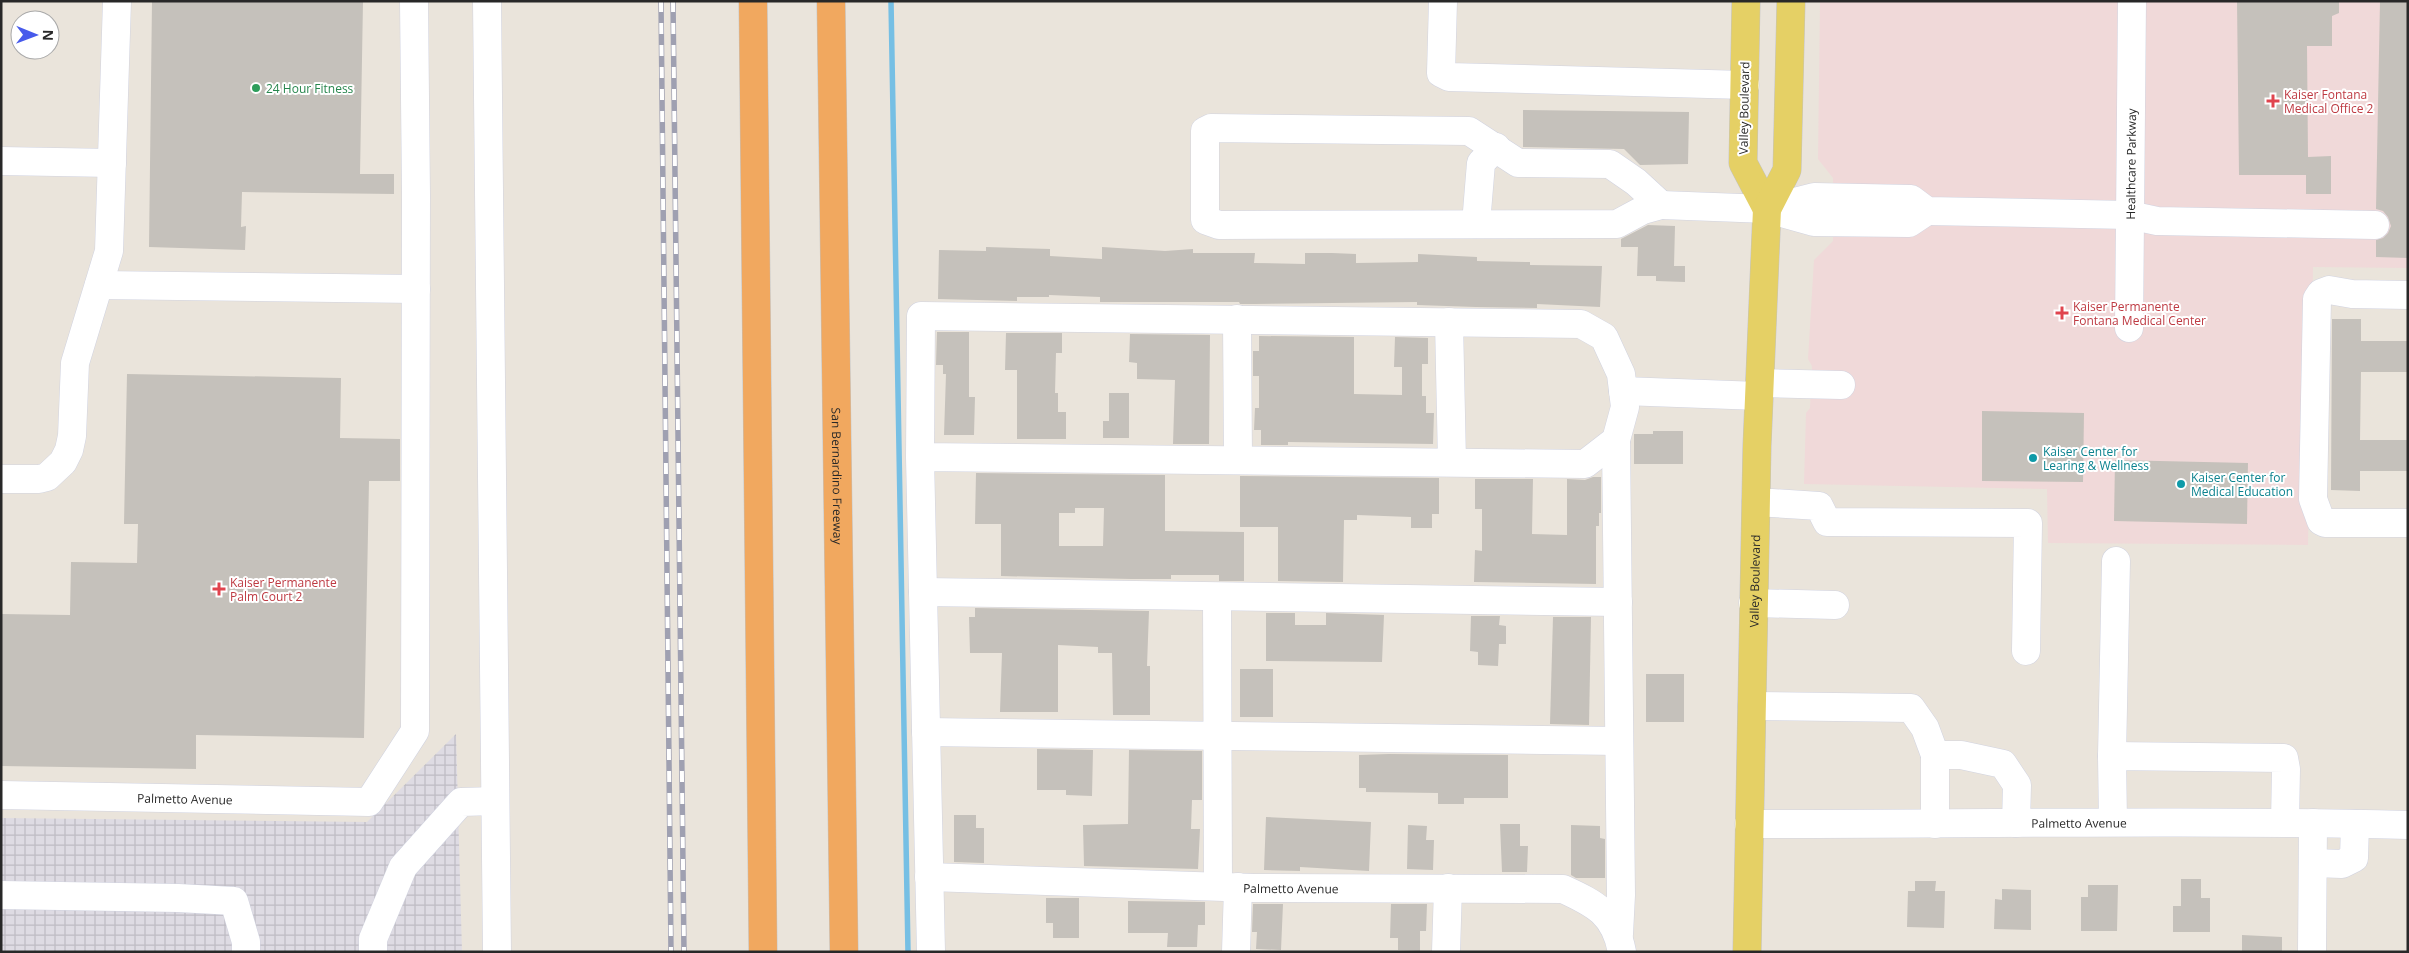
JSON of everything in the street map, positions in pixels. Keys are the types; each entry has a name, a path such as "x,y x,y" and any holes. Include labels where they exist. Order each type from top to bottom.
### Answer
{"highway":[{"path":"740,1 755,168"},
{"path":"753,1 763,952"},
{"name":"San Bernardino Freeway","path":"831,1 844,952"}],"main road":[{"name":"Valley Boulevard","path":"1746,1 1744,163 1767,209"},
{"name":"Valley Boulevard","path":"1747,952 1756,502 1767,209 1787,170 1790,1"}],"street":[{"path":"1,479 39,479 46,477 56,469 69,450 72,436 75,363 109,251 117,1"},
{"path":"99,285 416,289 414,1"},
{"path":"487,1 496,952"},
{"path":"1443,1 1441,73 1449,77 1744,85"},
{"name":"Healthcare Parkway","path":"1661,205 1767,209 1814,222 1909,223 1927,211 2129,215 2132,1"},
{"path":"1211,128 1469,131 1518,163 1610,164 1636,182 1661,205 1643,210 1617,224 1219,225 1205,220 1205,131 1211,128"},
{"path":"1476,224 1481,163 1496,147"},
{"path":"1,161 112,163"},
{"path":"2128,328 2129,215 2157,221 2376,226"},
{"name":"Palmetto Avenue","path":"1,795 369,802 415,731 416,289"},
{"path":"2408,295 2352,294 2328,290 2321,292 2317,299 2314,499 2321,520 2325,523 2408,523"},
{"path":"930,952 920,457 921,316 1581,324 1604,337 1621,374 1625,407 1616,440 1620,741 1620,943"},
{"path":"1237,320 1238,460"},
{"path":"1449,322 1452,462"},
{"path":"1623,391 1760,389 1842,385"},
{"path":"920,457 1585,464 1616,440"},
{"path":"1756,502 1819,506 1827,522 2028,523 2026,651"},
{"path":"2113,822 2112,756 2116,561"},
{"path":"923,592 1618,602"},
{"path":"1217,597 1217,736 1228,887 1236,952"},
{"path":"1754,603 1835,605"},
{"path":"1752,706 1911,708 1925,728 1935,755 1935,824"},
{"path":"926,732 1620,741"},
{"path":"1935,755 1961,755 2003,764 2016,786 2016,823"},
{"path":"2112,756 2284,758 2286,769 2285,822"},
{"path":"373,952 373,939 403,867 461,802 495,801"},
{"name":"Palmetto Avenue","path":"1749,824 2285,822 2408,825"},
{"path":"2312,952 2313,823"},
{"path":"2313,863 2342,864 2354,858 2355,824"},
{"name":"Palmetto Avenue","path":"929,877 1228,887 1563,889 1584,899 1611,919 1620,943"},
{"path":"1446,952 1448,888"},
{"path":"1,895 234,901 246,942 246,952"}],"shaded area":[{"name":"Kaiser Permanente Fontana Medical Center","path":"1820,1 2408,1 2408,268 2313,267 2308,545 2048,543 2047,489 1804,484 1806,413 1810,408 1812,366 1808,359 1814,260 1833,241 1833,178 1818,159"},
{"path":"456,734 462,952 1,952 1,818 367,822"}],"building":[{"name":"24 Hour Fitness","path":"152,1 363,1 360,174 394,174 394,194 242,192 241,227 246,226 245,250 149,247"},
{"name":"Kaiser Fontana Medical Office 2","path":"2237,1 2339,1 2339,13 2332,16 2332,46 2307,46 2308,157 2331,156 2331,194 2306,194 2306,175 2239,175"},
{"path":"2380,1 2408,1 2408,258 2376,257 2376,240 2383,238 2391,226 2388,217 2383,211 2376,209"},
{"path":"1523,110 1689,112 1688,164 1640,165 1624,149 1523,147"},
{"path":"1648,225 1675,226 1674,266 1685,266 1685,282 1656,281 1656,276 1637,276 1638,247 1621,247 1621,239"},
{"path":"986,247 1050,249 1050,256 1102,259 1102,247 1165,251 1193,249 1193,253 1255,253 1254,263 1305,264 1305,253 1332,253 1356,254 1356,263 1418,262 1418,254 1477,257 1477,261 1530,262 1530,265 1602,266 1600,307 1537,304 1537,308 1476,307 1417,305 1417,302 1240,304 1239,302 1100,302 1100,297 1049,295 1049,297 1017,297 1017,301 938,299 939,250 986,251"},
{"path":"2332,319 2361,319 2361,341 2408,341 2408,372 2361,372 2360,440 2408,440 2408,471 2360,471 2360,491 2331,490"},
{"path":"937,332 969,332 969,397 975,397 974,435 944,435 946,374 943,374 943,365 936,365"},
{"path":"1006,333 1062,333 1062,353 1056,353 1055,393 1058,393 1058,412 1066,412 1066,439 1017,439 1017,370 1005,370"},
{"path":"1130,334 1210,335 1209,444 1173,444 1175,380 1137,379 1137,363 1129,362"},
{"path":"1259,336 1354,337 1354,394 1402,395 1402,367 1394,367 1395,337 1428,338 1428,364 1422,364 1422,396 1426,396 1426,413 1434,413 1433,444 1288,442 1288,445 1261,445 1261,430 1254,430 1255,408 1259,408 1259,376 1253,376 1253,351 1259,351"},
{"name":"Kaiser Permanente Palm Court 2","path":"127,374 341,378 340,438 400,439 400,481 369,481 364,738 196,735 196,769 1,766 1,614 70,615 71,562 137,563 138,524 124,524"},
{"path":"1109,393 1129,393 1129,438 1103,438 1103,421 1109,421"},
{"name":"Kaiser Center for Learing & Wellness","path":"1982,411 2084,413 2083,482 1982,481"},
{"path":"1653,431 1683,431 1683,464 1634,464 1634,434 1653,434"},
{"name":"Kaiser Center for Medical Education","path":"2115,460 2248,463 2247,524 2114,521"},
{"path":"976,473 1165,475 1165,531 1244,532 1244,581 1219,581 1219,575 1171,575 1171,579 1001,576 1001,524 975,524","holes":["1075,508 1104,508 1103,546 1059,546 1059,513 1075,513"]},
{"path":"1240,476 1439,478 1439,514 1432,514 1432,528 1411,528 1411,517 1357,515 1357,520 1344,520 1343,582 1278,581 1278,527 1240,527"},
{"path":"1601,477 1601,513 1599,513 1599,526 1596,526 1596,584 1474,582 1475,550 1482,551 1482,509 1475,509 1475,479 1533,479 1532,534 1567,535 1567,479 1585,480"},
{"path":"975,608 1149,611 1147,666 1150,666 1150,715 1113,715 1112,653 1098,653 1098,647 1058,645 1058,712 1000,712 1002,653 970,653 969,617 975,617"},
{"path":"1266,613 1295,613 1295,625 1326,625 1326,613 1384,615 1382,662 1266,661"},
{"path":"1471,616 1500,616 1499,625 1506,626 1506,644 1499,644 1498,666 1478,665 1478,652 1470,651"},
{"path":"1553,617 1591,617 1589,725 1550,724"},
{"path":"1240,669 1273,669 1273,717 1240,717"},
{"path":"1646,674 1684,674 1684,722 1646,722"},
{"path":"1037,749 1093,750 1092,796 1066,795 1066,790 1037,790"},
{"path":"1129,750 1202,751 1202,800 1192,800 1191,829 1200,829 1198,869 1084,866 1083,825 1128,824"},
{"path":"1359,755 1508,755 1508,798 1464,798 1464,804 1438,804 1438,793 1366,792 1366,788 1359,788"},
{"path":"954,815 976,815 976,828 984,828 984,863 954,862"},
{"path":"1266,817 1371,822 1369,871 1300,867 1300,871 1264,870"},
{"path":"1500,824 1520,824 1520,846 1528,846 1527,872 1502,872"},
{"path":"1408,825 1427,826 1426,840 1434,840 1433,870 1407,869"},
{"path":"1571,825 1600,826 1600,838 1605,839 1605,878 1576,878 1571,875"},
{"path":"2181,879 2201,879 2201,898 2210,898 2210,932 2173,932 2173,906 2181,906"},
{"path":"1915,881 1936,881 1935,891 1945,891 1944,928 1907,927 1908,891 1915,891"},
{"path":"2088,885 2118,885 2117,931 2081,931 2081,897 2088,897"},
{"path":"2002,889 2031,890 2031,930 1994,929 1995,899 2002,900"},
{"path":"1046,898 1079,898 1079,938 1053,938 1053,923 1046,923"},
{"path":"1128,901 1205,902 1205,925 1198,925 1197,947 1167,947 1168,933 1128,933"},
{"path":"1253,904 1283,904 1281,950 1256,949 1257,932 1252,932"},
{"path":"1391,904 1427,904 1426,931 1420,931 1420,951 1398,950 1398,938 1390,938"},
{"path":"2242,935 2282,937 2282,952 2242,952"}],"waterway":[{"path":"891,1 908,952"}],"railway":[{"path":"661,1 671,952"},
{"path":"673,1 684,952"}],"place":[{"name":"24 Hour Fitness","path":"256,88"},
{"name":"Kaiser Fontana Medical Office 2","path":"2273,101"},
{"name":"Kaiser Permanente Fontana Medical Center","path":"2062,313"},
{"name":"Kaiser Center for Learing & Wellness","path":"2033,458"},
{"name":"Kaiser Center for Medical Education","path":"2181,484"},
{"name":"Kaiser Permanente Palm Court 2","path":"219,589"}]}
